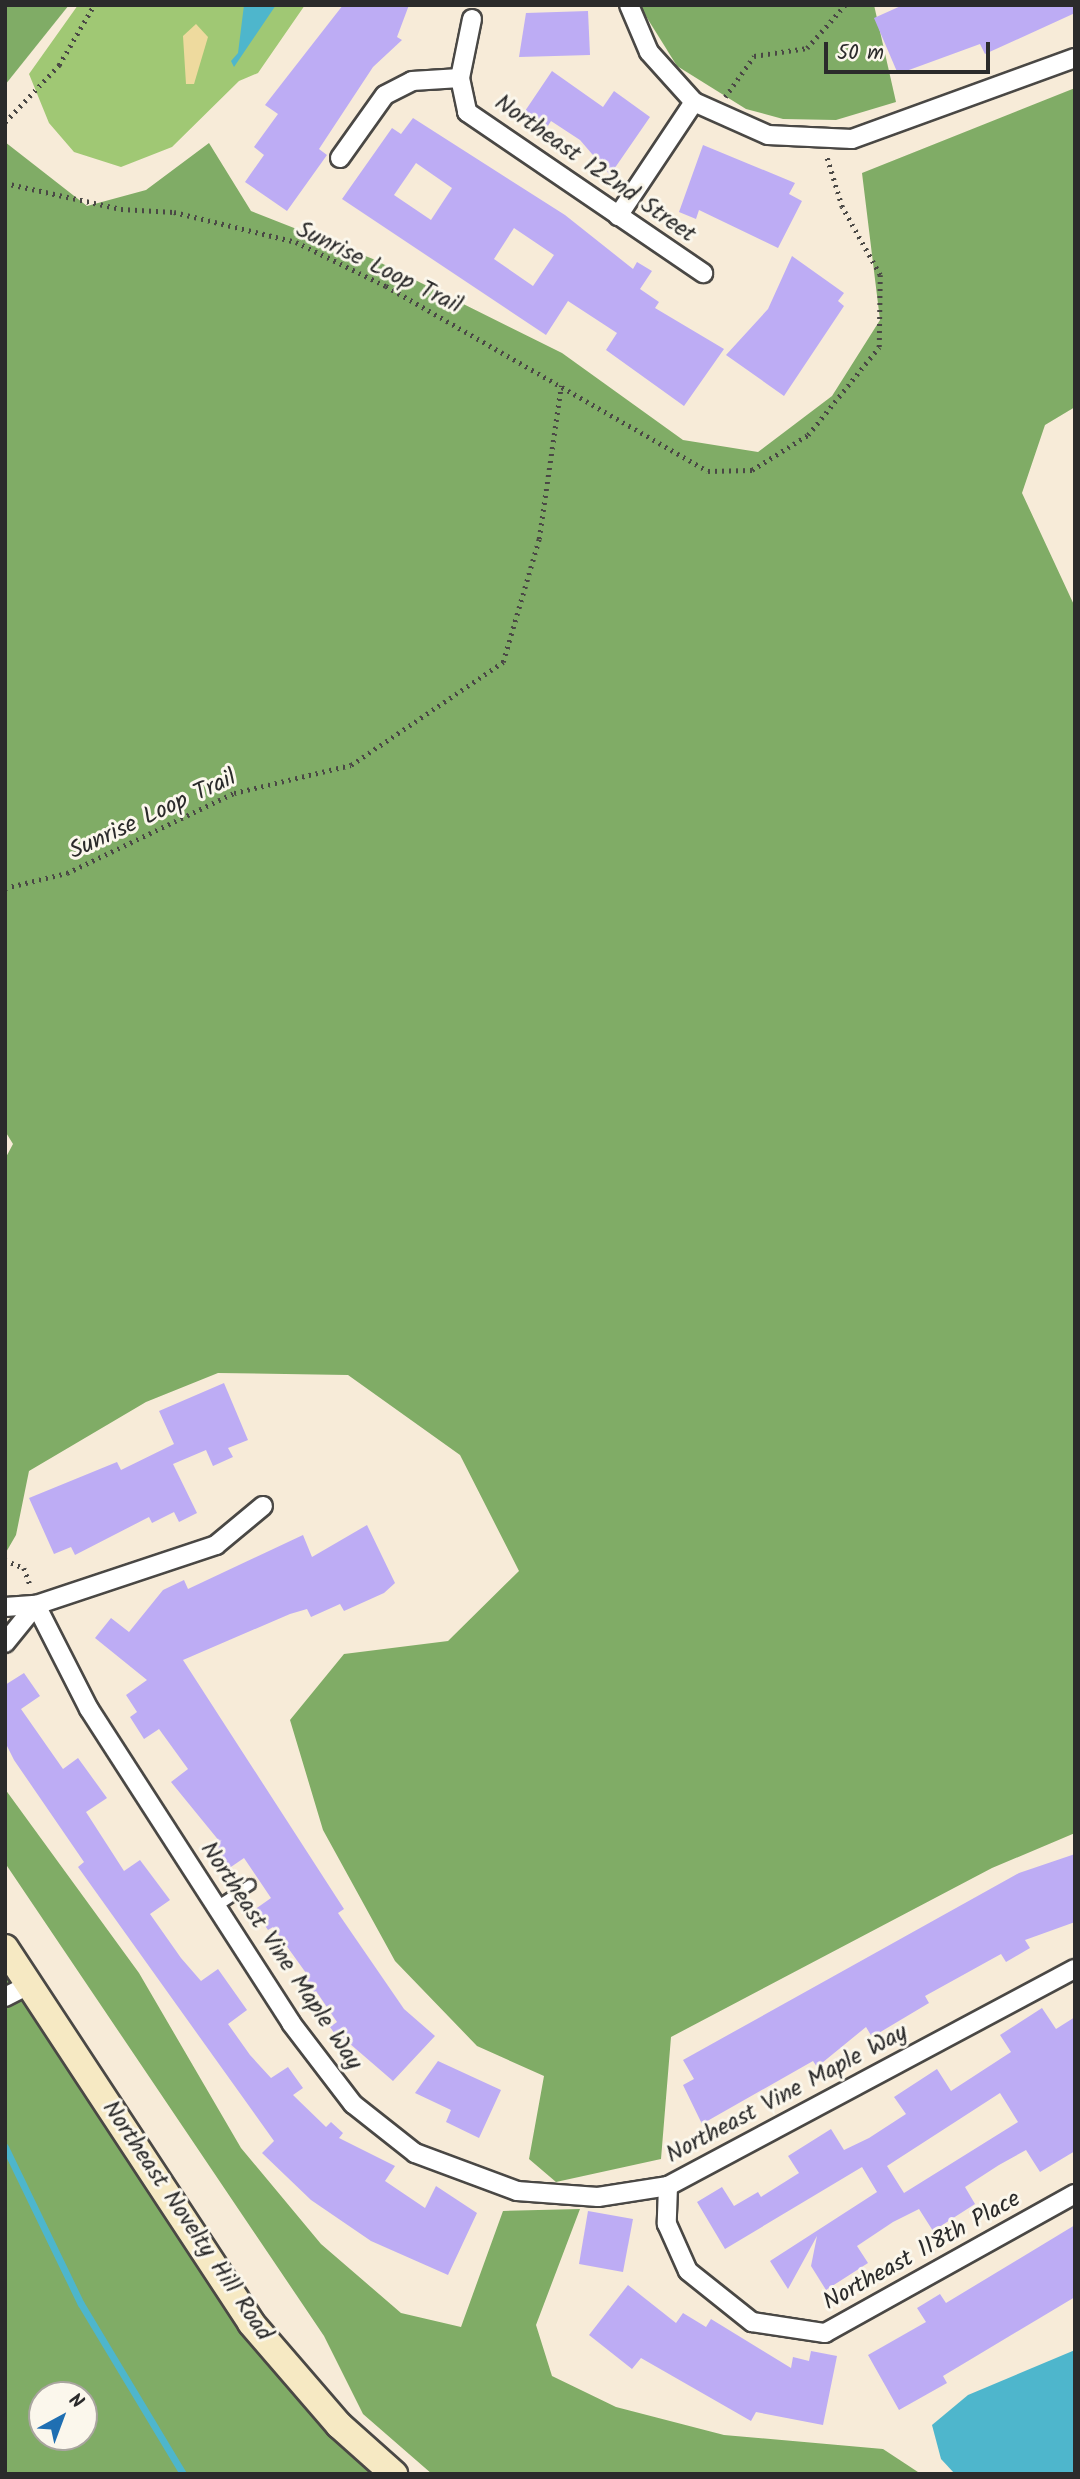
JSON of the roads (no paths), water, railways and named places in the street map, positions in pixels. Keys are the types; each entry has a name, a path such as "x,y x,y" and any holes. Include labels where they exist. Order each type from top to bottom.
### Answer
{"main road":[{"name":"Northeast Novelty Hill Road","path":"5,1948 251,2323 339,2425 394,2474"}],"street":[{"path":"629,5 649,52 694,102 768,135 852,139 1075,58"},
{"name":"Northeast 122nd Street","path":"472,19 460,78 467,111 703,273"},
{"path":"340,158 385,95 412,81 460,78"},
{"path":"618,216 694,102"},
{"path":"5,1606 36,1605 216,1545 263,1506"},
{"path":"5,1643 36,1605"},
{"name":"Northeast Vine Maple Way","path":"36,1605 89,1709 216,1906 353,2104 415,2153 517,2191 597,2197 668,2186 1075,1969"},
{"path":"5,1997 30,1984"},
{"name":"Northeast 118th Place","path":"668,2186 667,2224 688,2271 752,2322 825,2333 1075,2194"}],"lane":[{"path":"216,1906 250,1884"}],"water":[{"path":"244,5 276,5 234,67 231,61 238,53"},
{"path":"1075,2350 1075,2474 955,2474 941,2459 932,2425 968,2395"}],"waterway":[{"path":"5,2147 81,2304 183,2474"}]}
